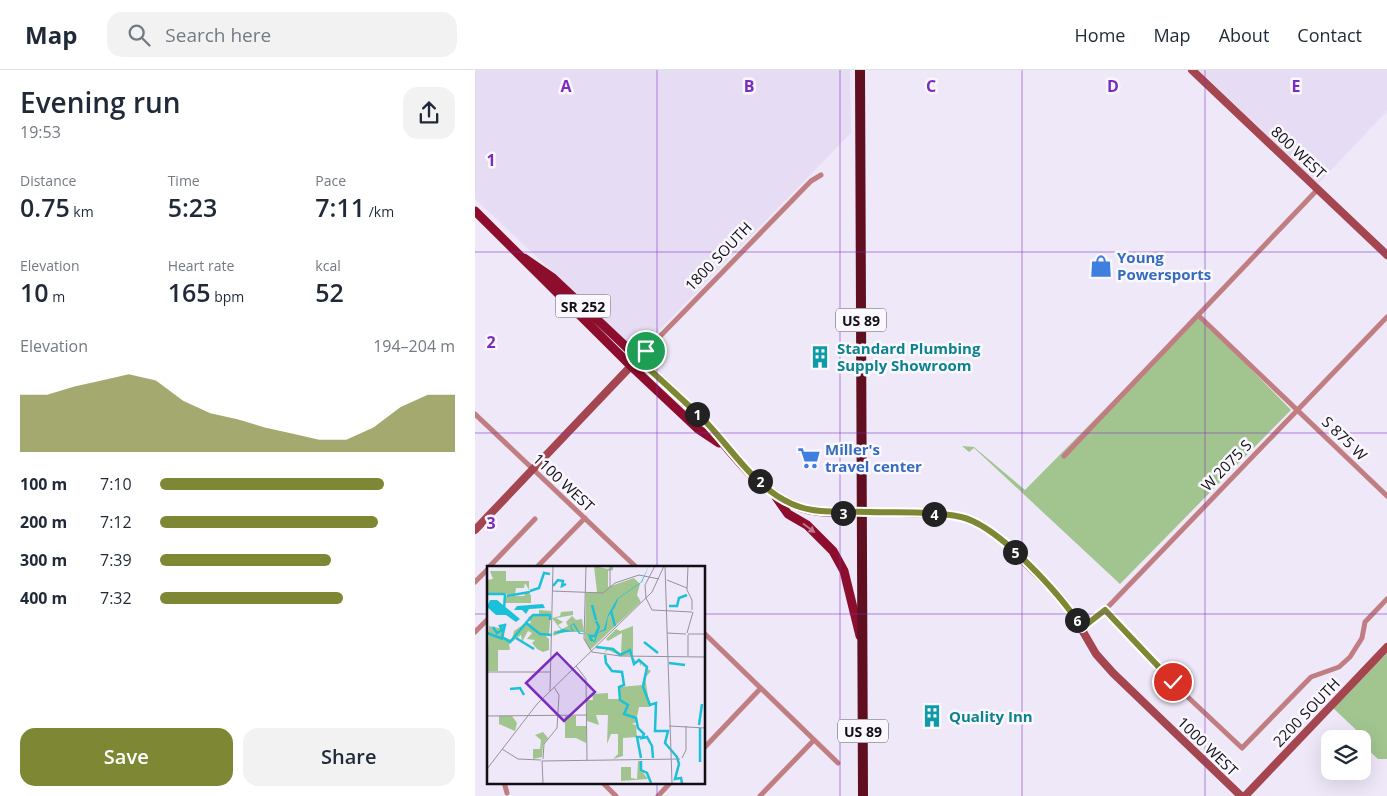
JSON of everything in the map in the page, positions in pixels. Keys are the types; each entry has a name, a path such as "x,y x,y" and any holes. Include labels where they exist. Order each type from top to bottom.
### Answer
{"highway":[{"name":"US 89","path":"860,70 863,796"}],"main road":[{"name":"1000 WEST","path":"475,211 631,366 698,429 727,448"},
{"name":"1000 WEST","path":"524,258 553,278 713,431 727,448 774,495 809,510 832,513 862,512"},
{"name":"SR 252","path":"539,276 546,279 630,359 638,359"},
{"name":"SR 252","path":"631,366 635,365 694,420 713,431"},
{"path":"774,495 789,514 807,525 833,551 843,571 862,646"}],"street":[{"name":"800 WEST","path":"1192,70 1387,255"},
{"name":"1800 SOUTH","path":"638,359 811,181 821,176"},
{"path":"1064,456 1318,189"},
{"name":"S 875 W","path":"1198,314 1387,496"},
{"name":"W 2075 S","path":"1082,628 1105,610 1387,317"},
{"path":"475,530 631,366"},
{"name":"1100 WEST","path":"475,414 635,566"},
{"name":"1000 WEST","path":"862,512 941,514 962,517 980,524 1002,540 1060,597 1082,628 1096,654 1113,673 1241,796"},
{"path":"538,566 585,518"},
{"path":"490,566 535,519"},
{"path":"475,582 487,569"},
{"path":"1105,610 1158,669 1242,748 1311,677 1339,667 1350,657 1362,638 1365,622 1387,599"},
{"path":"475,632 487,620"},
{"path":"705,634 838,763"},
{"name":"2200 SOUTH","path":"1245,796 1387,647"},
{"path":"705,747 760,688"},
{"path":"760,796 814,740"},
{"path":"505,784 507,792"},
{"path":"604,784 616,796"},
{"path":"658,796 669,784"}],"shaded area":[{"path":"475,70 850,70 851,133 638,352 475,199"},
{"path":"1199,70 1387,70 1387,111 1318,184"}],"green space":[{"path":"1198,315 1291,410 1120,584 974,448 969,452 962,446 974,447 1025,490"},
{"path":"1387,653 1387,759 1378,759 1371,753 1371,730 1356,730 1333,708"}],"place":[{"name":"Young Powersports","path":"1101,266"},
{"name":"Standard Plumbing Supply Showroom","path":"820,357"},
{"name":"Miller's travel center","path":"809,458"},
{"name":"Quality Inn","path":"932,716"}],"route":[{"path":"646,351 638,359 706,422 727,448 774,495 791,504 809,510 832,513 941,514 962,517 980,524 1002,540 1060,597 1082,628 1105,610 1158,669 1173,682"}]}
